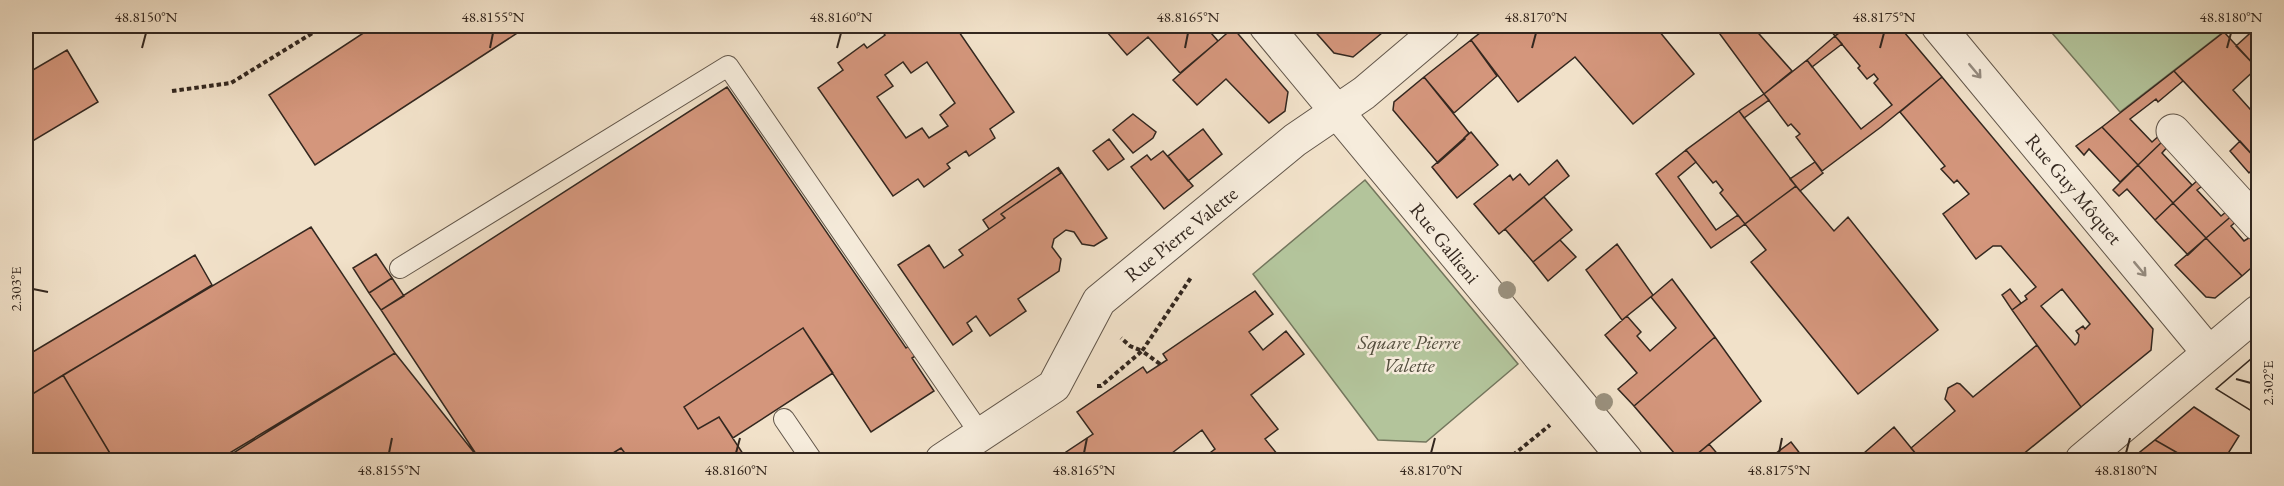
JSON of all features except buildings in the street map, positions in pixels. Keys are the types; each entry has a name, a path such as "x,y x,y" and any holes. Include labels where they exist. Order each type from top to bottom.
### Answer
{"street":[{"name":"Rue Gallieni","path":"1266,26 1560,384 1626,460"},
{"name":"Rue Pierre Valette","path":"942,460 1054,386 1099,301 1295,140 1364,93 1443,26"},
{"name":"Rue Guy Môquet","path":"1938,26 2209,353"},
{"path":"2173,130 2259,224"},
{"path":"2082,460 2259,312"}],"lane":[{"path":"400,268 728,66 981,435"},
{"path":"784,419 812,460"}],"path":[{"path":"158,26 159,32"},
{"path":"172,91 231,83 324,26"},
{"path":"1101,386 1142,351 1194,273"},
{"path":"1124,340 1160,364"},
{"path":"1507,460 1557,420"}],"green space":[{"path":"2046,26 2231,26 2120,112"},
{"name":"Square Pierre Valette","path":"1365,180 1518,364 1426,442 1378,440 1253,274"}]}
